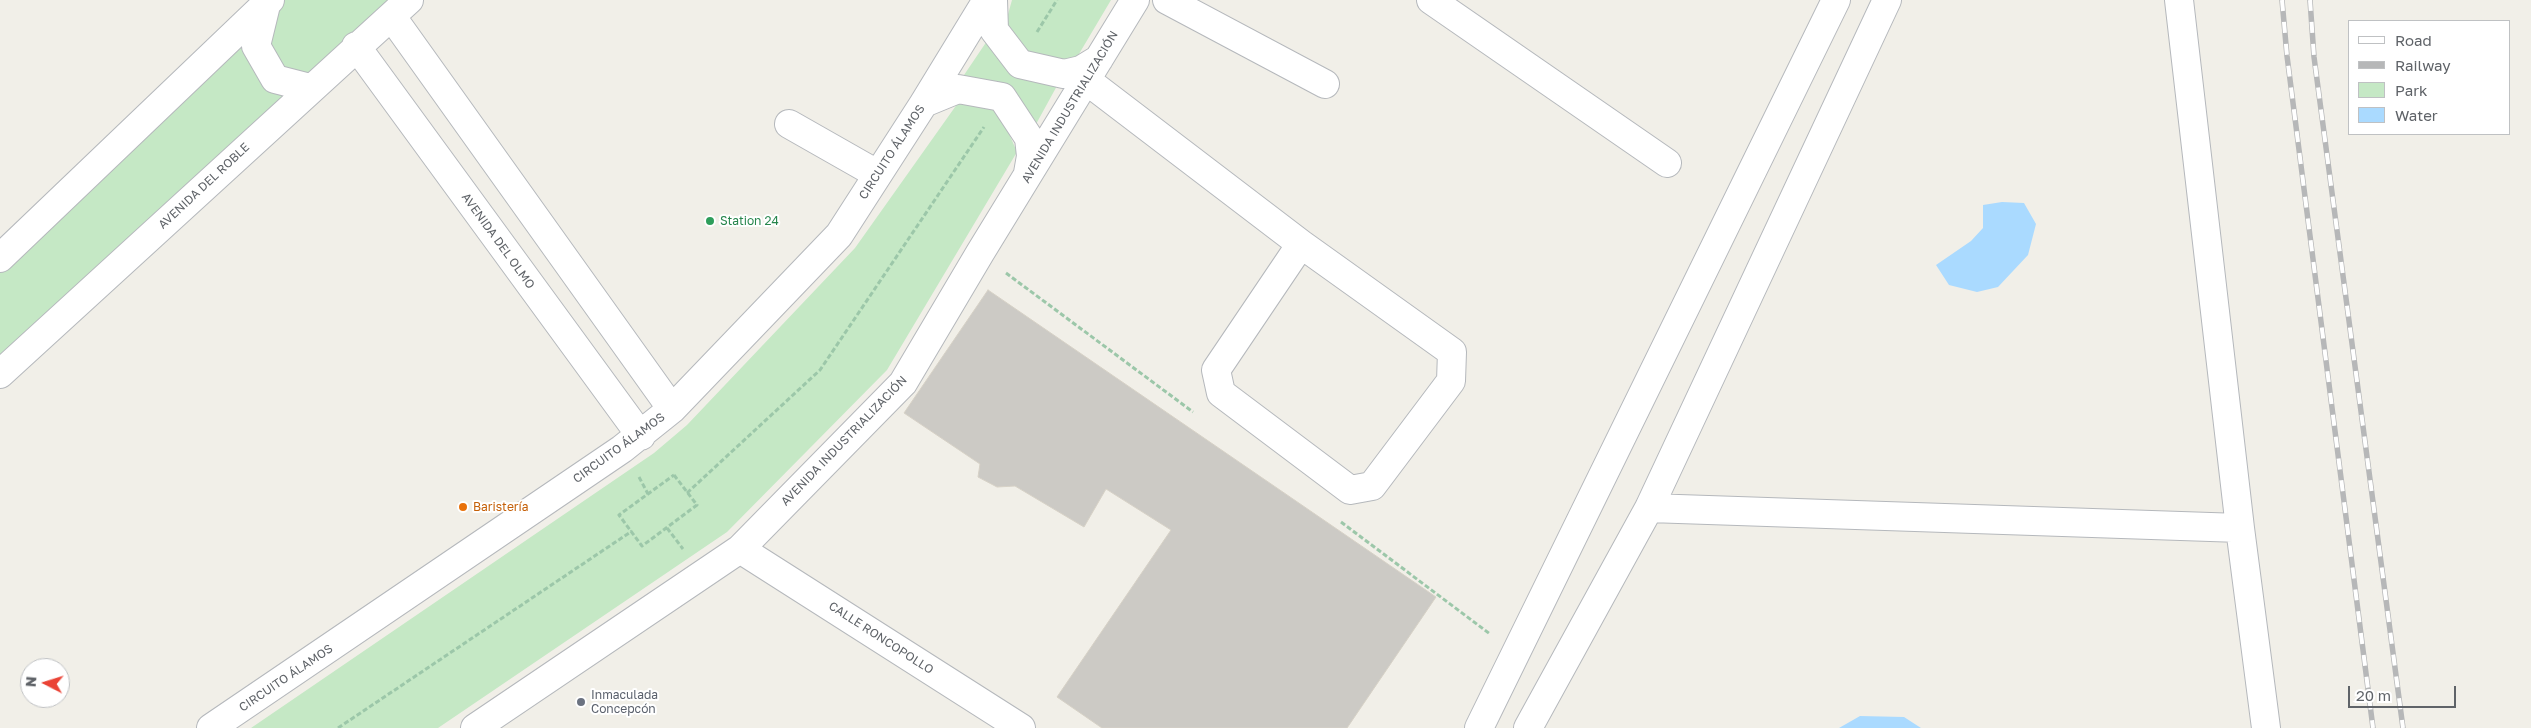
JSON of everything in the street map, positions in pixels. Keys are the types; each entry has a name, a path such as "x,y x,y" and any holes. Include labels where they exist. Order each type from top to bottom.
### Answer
{"street":[{"name":"CIRCUITO ÁLAMOS","path":"224,724 641,436 672,409 838,235 924,103 986,0"},
{"path":"993,0 994,30 1020,64 1064,74 1081,70 1092,70 1301,244 1452,352 1451,381 1372,486 1350,490 1221,393 1216,370 1301,244"},
{"name":"AVENIDA INDUSTRIALIZACIÓN","path":"475,728 740,549 903,383 1135,0"},
{"path":"1167,0 1325,84"},
{"path":"1431,0 1667,164"},
{"path":"1479,728 1836,0"},
{"path":"1528,728 1649,508 1887,0"},
{"path":"2179,0 2240,528 2266,728"},
{"path":"268,2 256,46 275,80 310,88"},
{"path":"0,258 268,2"},
{"path":"400,9 672,409"},
{"name":"AVENIDA DEL ROBLE","path":"0,374 356,46 400,9"},
{"name":"AVENIDA DEL OLMO","path":"356,46 641,436"},
{"path":"924,103 958,89 1002,97 1028,138 1031,156 1027,177"},
{"path":"789,124 877,174"},
{"path":"1649,508 2240,528"},
{"name":"CALLE RONCOPOLLO","path":"740,549 1021,728"}],"path":[{"path":"1020,64 1057,0"},
{"path":"687,493 820,370 994,112 1002,97"},
{"path":"674,475 697,506 642,546 632,531 619,515 674,475"},
{"path":"338,728 632,531"}],"green space":[{"path":"270,0 409,0 0,374 0,258"},
{"path":"1012,0 1111,0 1076,59 1064,62 1026,54 1005,25"},
{"path":"989,38 1058,84 1035,126 962,78"},
{"path":"960,100 997,106 1017,152 887,370 727,532 438,728 251,728 654,453 687,425 855,248"}],"water":[{"path":"2002,202 2024,203 2036,224 2028,255 1998,287 1977,292 1949,285 1936,265 1971,241 1983,228 1983,205"},
{"path":"1860,716 1904,717 1921,728 1839,728"}],"building":[{"path":"988,290 1436,597 1347,728 1102,728 1057,697 1171,530 1106,489 1084,527 1015,486 997,487 978,477 980,464 904,413"}],"railway":[{"path":"2282,0 2287,56 2373,728"},
{"path":"2310,0 2314,57 2403,728"}],"place":[{"name":"Station 24","path":"710,221"},
{"name":"Baristería","path":"463,507"},
{"name":"Inmaculada Concepcón","path":"581,702"}]}
